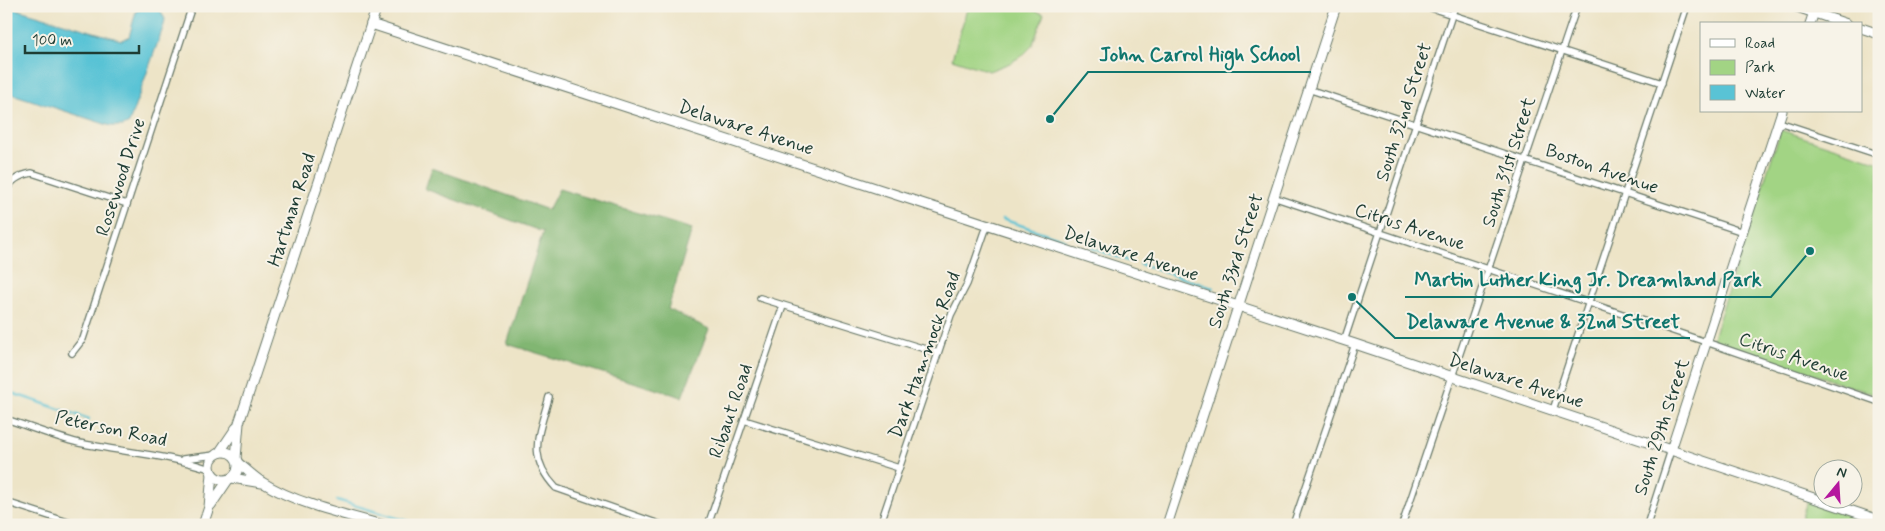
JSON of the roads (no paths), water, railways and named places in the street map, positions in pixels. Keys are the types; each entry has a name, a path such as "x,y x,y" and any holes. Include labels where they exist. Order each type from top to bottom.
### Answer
{"street":[{"name":"Rosewood Drive","path":"72,353 83,339 192,6"},
{"name":"Hartman Road","path":"217,454 238,423 377,6"},
{"name":"South 33rd Street","path":"1167,525 1336,6"},
{"path":"1425,6 1662,82"},
{"name":"South 32nd Street","path":"1344,341 1455,6"},
{"name":"South 31st Street","path":"1402,525 1490,269 1577,6"},
{"path":"1553,410 1687,6"},
{"path":"1794,6 1815,9 1843,22"},
{"path":"1811,22 1815,9"},
{"name":"Delaware Avenue","path":"371,24 988,223 1879,520"},
{"path":"1862,28 1879,34"},
{"name":"Boston Avenue","path":"1308,88 1743,232"},
{"name":"South 29th Street","path":"1647,525 1782,112"},
{"path":"1779,122 1879,155"},
{"path":"6,192 8,185 20,175 32,174 127,204"},
{"name":"Citrus Avenue","path":"1273,197 1879,402"},
{"name":"Dark Hammock Road","path":"880,525 951,315 968,284 988,223"},
{"path":"760,298 938,353"},
{"name":"Ribaut Road","path":"708,525 783,306"},
{"path":"1293,525 1354,344"},
{"path":"549,397 539,436 537,459 545,477 556,488 662,525"},
{"name":"Peterson Road","path":"6,419 76,442 127,452 181,459 217,454"},
{"path":"744,420 899,468"},
{"name":"Hartman Road","path":"237,460 238,423"},
{"path":"203,525 209,507 211,462 217,454 226,452 263,482 328,510 383,525"},
{"name":"Peterson Road","path":"181,459 211,472"},
{"path":"209,507 238,471 237,460"},
{"path":"211,472 219,479 263,482"},
{"path":"6,502 77,525"}],"water":[{"path":"6,6 121,40 129,37 136,11 151,6 160,10 165,19 164,25 129,123 123,126 111,126 6,92"}],"waterway":[{"path":"1002,219 1065,240"},
{"path":"1091,248 1129,261"},
{"path":"1140,264 1213,288"},
{"path":"6,391 89,419"},
{"path":"337,500 420,525"}],"place":[{"name":"John Carrol High School","path":"1050,119"},
{"name":"Martin Luther King Jr. Dreamland Park","path":"1810,251"},
{"name":"Delaware Avenue & 32nd Street","path":"1352,297"}]}
